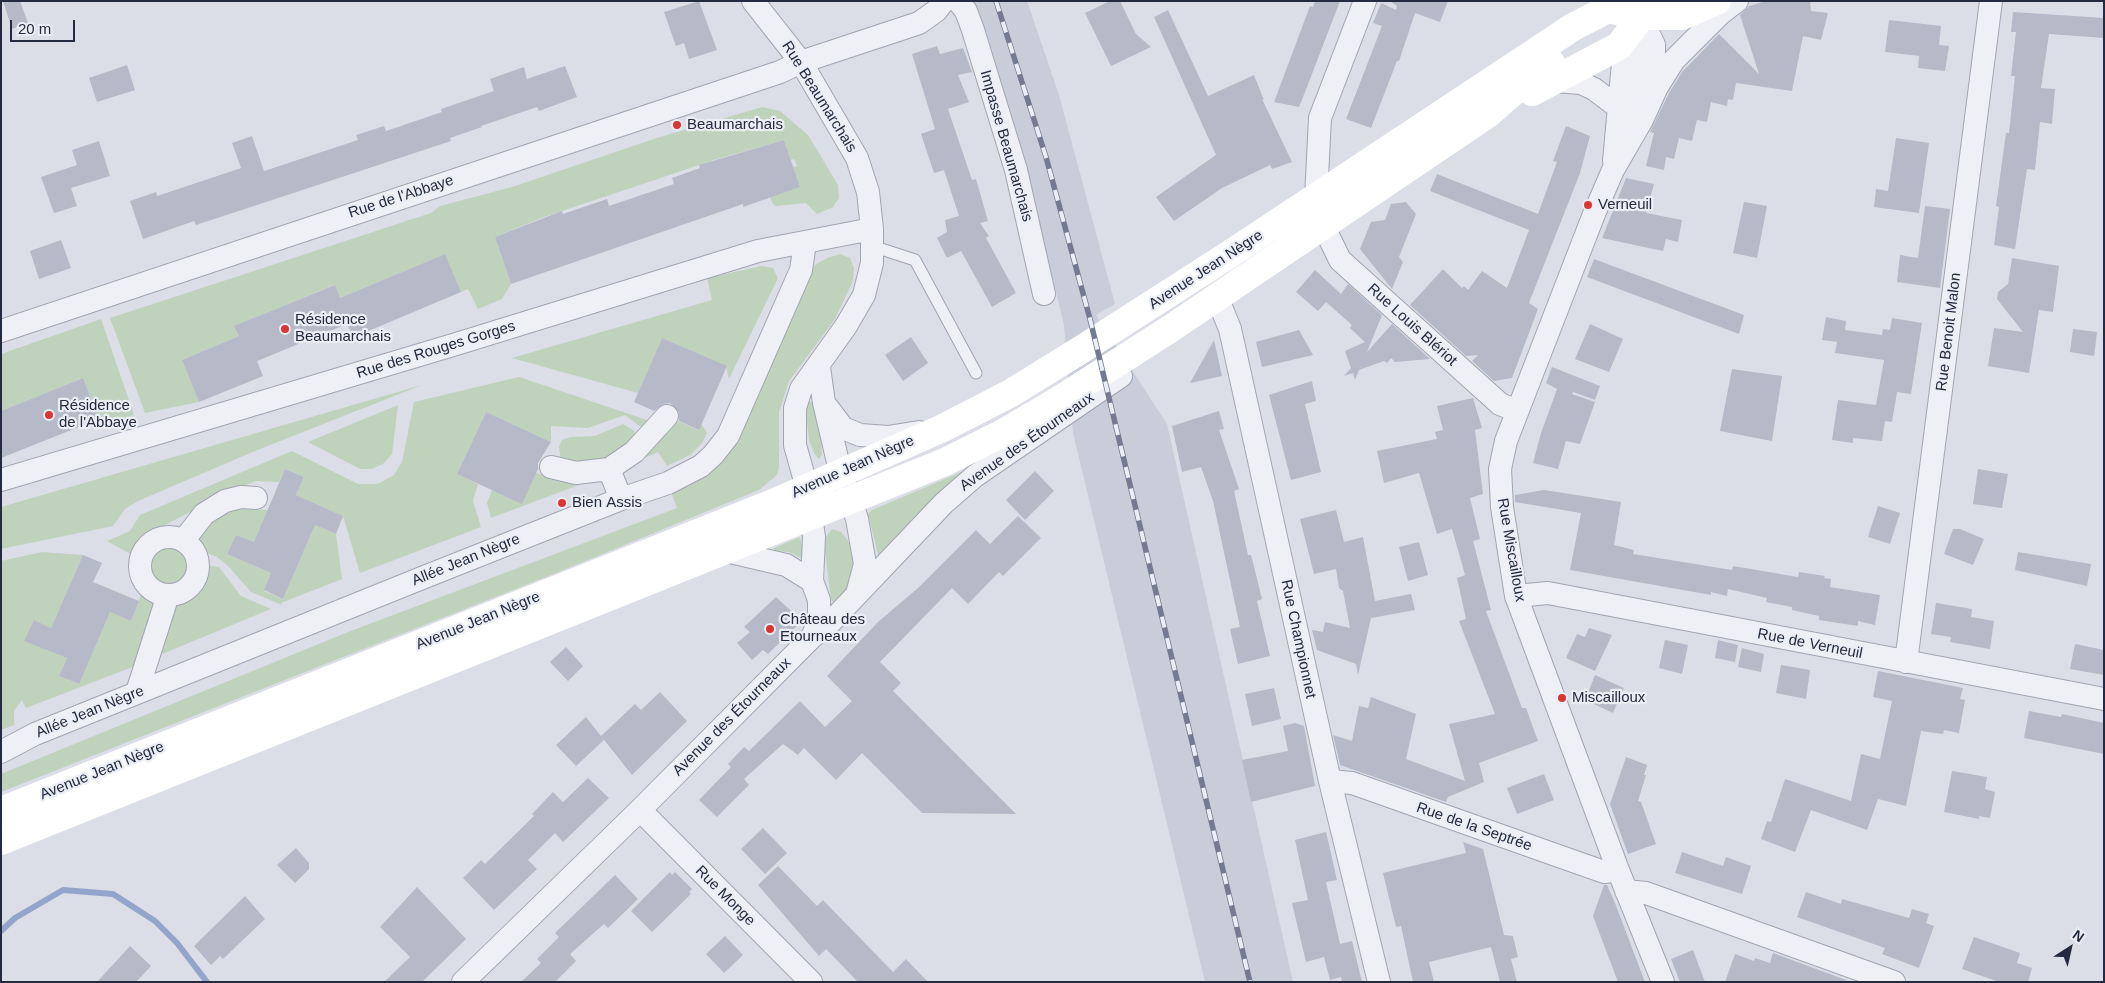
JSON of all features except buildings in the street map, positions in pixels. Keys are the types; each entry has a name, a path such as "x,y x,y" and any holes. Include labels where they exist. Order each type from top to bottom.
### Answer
{"main road":[{"path":"1644,5 1677,1"},
{"path":"1644,5 1682,16 1717,1"},
{"name":"Avenue Jean Nègre","path":"1,811 807,488 943,428 1010,393 1079,351 1316,198 1573,27 1608,8 1644,5"},
{"name":"Avenue Jean Nègre","path":"1488,114 1619,46 1644,5"},
{"name":"Avenue Jean Nègre","path":"1,841 945,462 1002,433 1059,400 1170,329 1488,114 1529,78 1604,27 1644,5"}],"street":[{"name":"Rue Beaumarchais","path":"753,1 801,62 857,158 868,192 872,264 864,295 819,367 801,389 795,408 795,445 807,488 814,537 812,582 819,600 819,618 813,636"},
{"path":"801,62 919,23 936,11 944,1"},
{"name":"Impasse Beaumarchais","path":"958,1 966,11 974,30 1013,161 1044,294"},
{"path":"1316,198 1320,118 1365,1"},
{"path":"1573,27 1595,1"},
{"path":"1642,120 1657,87 1674,60 1720,14 1737,1"},
{"name":"Rue Benoit Malon","path":"1906,662 1991,1"},
{"path":"1613,170 1623,63 1644,5"},
{"path":"1642,120 1654,63 1654,45 1644,5"},
{"path":"1626,147 1638,95 1640,67 1637,55 1644,5"},
{"name":"Rue de l'Abbaye","path":"1,330 771,75 801,62"},
{"path":"1554,81 1581,84 1594,89 1619,108"},
{"name":"Rue Miscailloux","path":"1642,120 1613,170 1506,440 1500,469 1502,507 1516,596 1622,881 1663,982"},
{"name":"Rue Louis Blériot","path":"1323,225 1340,260 1500,404 1517,412"},
{"name":"Rue des Rouges Gorges","path":"1,480 453,346 758,251 805,243 872,237"},
{"name":"Allée Jean Nègre","path":"1,752 35,734 137,692 621,499 668,483 702,466 728,436 801,270 805,243"},
{"name":"Rue Championnet","path":"1217,297 1230,329 1330,781 1379,982"},
{"name":"Avenue des Étourneaux","path":"464,982 640,810 813,636 826,626 944,503 975,476 1130,370 1170,329"},
{"path":"819,367 824,403 857,519 865,564 857,595"},
{"path":"824,403 843,428 860,435 888,437 943,428"},
{"path":"551,467 576,473 609,469 634,452 667,416"},
{"path":"609,469 621,499"},
{"path":"184,540 204,514 225,501 241,497 256,498"},
{"path":"165,537 184,540 196,554 197,573 194,582 178,594 158,593 144,580 140,561 143,552 157,539 165,537"},
{"path":"726,551 786,565 812,582"},
{"name":"Rue de Verneuil","path":"1516,596 1548,594 2104,700"},
{"path":"137,692 168,595"},
{"name":"Rue de la Septrée","path":"1330,781 1352,783 1604,872 1646,893 1894,982"},
{"name":"Rue Monge","path":"640,810 810,982"}],"lane":[{"path":"872,237 915,260 976,373"}],"shaded area":[{"path":"972,1 1027,1 1059,95 1115,304 1096,315 1167,424 1293,982 1205,982 1073,433 1064,325 1034,202 980,16"}],"green space":[{"path":"762,107 780,111 808,135 838,185 839,198 833,207 817,214 806,203 776,206 773,204 770,197 800,187 793,167 797,166 794,159 791,160 784,140 717,159 544,217 495,237 511,284 502,299 478,309 468,289 461,292 445,254 340,298 334,285 235,326 239,336 182,360 199,402 145,413 110,318 431,213 440,206 512,187 657,138"},
{"path":"840,254 850,258 854,268 853,281 835,319 789,381 779,412 779,468 777,475 759,490 551,575 1,792 1,774 348,632 677,508 671,492 715,468 802,286 815,265 827,258"},
{"path":"762,266 773,268 778,278 729,379 726,366 662,338 638,393 512,358 712,300 707,278"},
{"path":"101,319 134,415 104,424 99,419 83,378 1,411 1,354"},
{"path":"519,377 650,421 641,427 625,415 588,428 551,426 551,442 486,412 457,474 478,484 473,501 481,527 360,573 343,516 296,495 304,477 285,469 279,482 256,481 226,493 144,536 134,556 107,541 130,531 140,515 292,451 358,484 378,484 394,475 402,462 414,402"},
{"path":"422,385 255,451 138,501 125,509 113,526 1,549 1,507"},
{"path":"808,401 814,403 821,436 822,455 819,459 815,455 809,440 806,413"},
{"path":"398,405 392,454 383,464 371,469 360,469 308,442"},
{"path":"675,420 698,430 701,424 707,433 702,443 690,455 667,466 658,452 627,466"},
{"path":"623,424 634,431 638,439 600,464 561,463 559,447 562,440 571,437 595,436"},
{"path":"966,470 879,558 868,514 872,510"},
{"path":"536,473 560,479 592,480 491,518 487,503 492,490 522,503"},
{"path":"238,509 268,510 254,542 236,535 227,554 271,573 264,591 283,599 315,525 336,534 342,579 281,603 282,605 251,592 228,566 217,557 199,550 195,536 215,517"},
{"path":"832,529 841,532 847,539 855,556 851,587 834,603 831,600 825,550 826,537"},
{"path":"800,537 805,560 789,552 774,551 774,548"},
{"path":"174,544 182,547 188,553 191,565 188,577 182,583 166,586 158,583 152,577 149,561 152,553 158,547"},
{"path":"42,552 83,555 51,628 34,620 25,640 67,658 59,676 78,684 110,612 131,621 143,590 159,601 135,666 26,708 22,700 14,711 14,725 1,730 1,561"},
{"path":"204,565 219,567 241,596 271,609 162,654 174,602 195,590 201,581"}],"waterway":[{"path":"1,931 15,918 63,890 113,894 155,921 177,943 207,982"}],"railway":[{"path":"996,1 1046,157 1090,319 1250,982"}],"place":[{"name":"Beaumarchais","path":"677,125"},
{"name":"Verneuil","path":"1588,205"},
{"name":"Résidence Beaumarchais","path":"285,329"},
{"name":"Résidence de l'Abbaye","path":"49,415"},
{"name":"Bien Assis","path":"562,503"},
{"name":"Château des Etourneaux","path":"770,629"},
{"name":"Miscailloux","path":"1562,698"}]}
